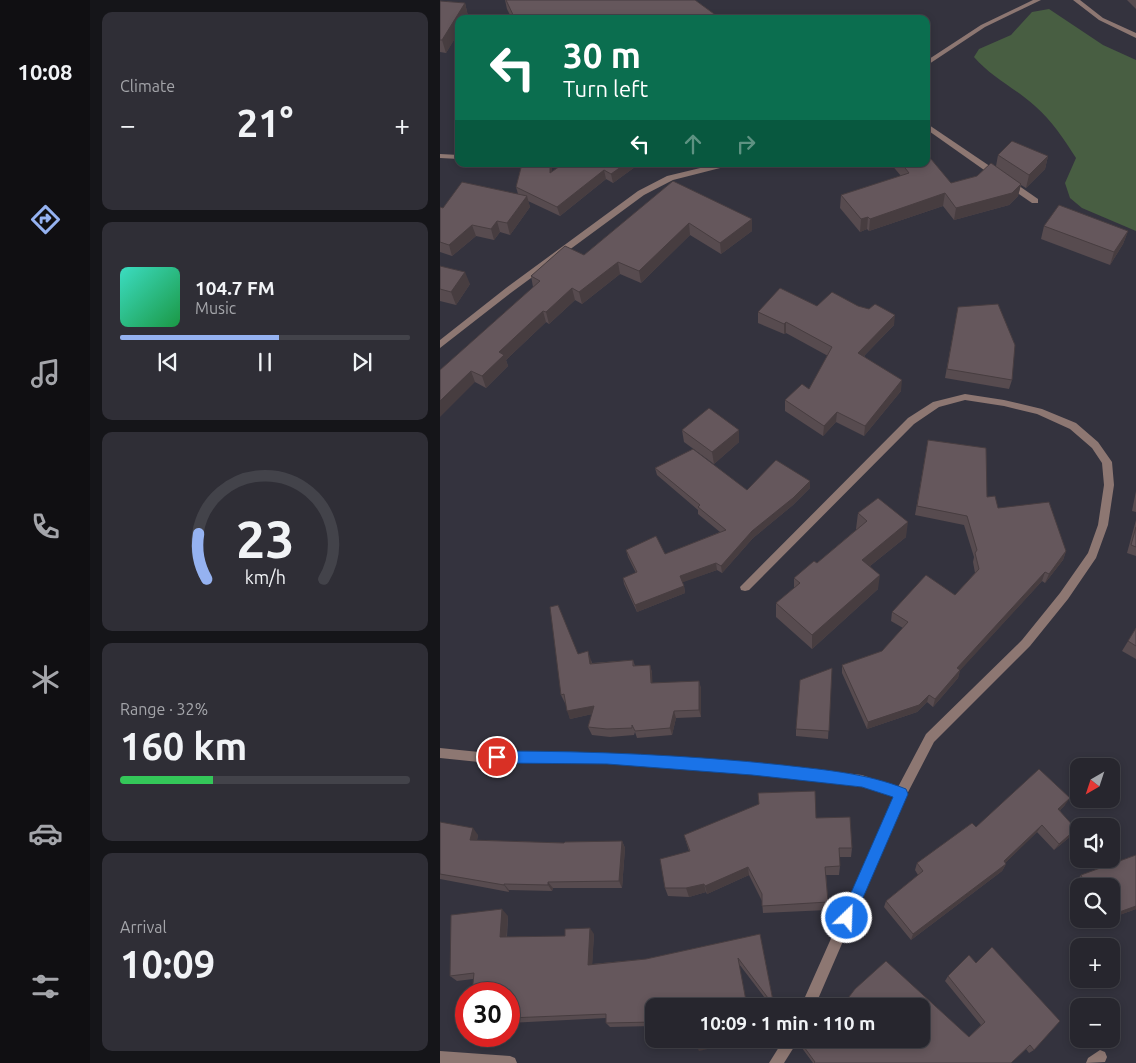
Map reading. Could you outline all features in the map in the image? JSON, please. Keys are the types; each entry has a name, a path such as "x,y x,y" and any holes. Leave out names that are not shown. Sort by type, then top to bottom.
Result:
{"street":[{"path":"930,61 983,26 1038,0"},
{"path":"1076,0 1101,19 1136,36"},
{"path":"930,128 1035,201"},
{"path":"440,156 455,157"},
{"path":"440,345 509,290 641,193 670,178 713,167"},
{"path":"745,587 911,421 936,404 965,398 1004,403 1039,411 1073,426 1095,445 1107,462 1110,485 1103,525 1092,555 1064,596 1026,644 930,738 901,794 812,998"},
{"path":"440,753 479,757 607,758 752,768 862,781 901,794"},
{"path":"776,1063 786,1048"},
{"path":"440,1058 510,1063"}],"green space":[{"path":"1049,9 1103,45 1136,60 1136,231 1082,208 1070,198 1065,183 1076,158 1067,144 1035,106 988,71 974,57 979,49 1011,35 1032,12"}],"building":[{"path":"506,0 695,0 716,15 513,15"},
{"path":"440,1 465,3 458,15 455,15 455,19 442,40 440,40"},
{"path":"1012,141 1048,156 1029,175 998,155"},
{"path":"930,158 951,183 977,176 991,163 1021,184 1012,193 956,208 945,193 870,219 868,217 861,219 841,195 909,173 904,167 930,167"},
{"path":"521,167 550,167 550,173 559,167 621,167 611,174 604,170 557,207 516,187"},
{"path":"673,181 752,219 720,243 689,223 639,271 618,262 579,292 572,288 546,312 543,311 499,352 504,355 482,376 471,371 440,401 440,370 540,281 531,276 565,246 584,255"},
{"path":"462,182 527,196 507,223 497,221 491,229 472,225 449,245 440,242 440,207 443,208"},
{"path":"1059,205 1128,231 1114,252 1044,226"},
{"path":"440,266 465,272 451,292 440,289"},
{"path":"780,288 817,306 832,292 858,306 869,309 875,304 895,315 858,353 902,380 865,426 837,412 824,426 785,400 802,384 809,389 832,347 786,322 784,324 758,312"},
{"path":"998,304 1015,345 1012,380 947,369 958,307"},
{"path":"709,408 739,430 712,452 682,430"},
{"path":"928,440 986,448 987,497 995,496 998,508 1049,502 1066,551 1049,574 1045,572 957,668 960,670 935,699 929,695 919,705 868,722 842,665 882,651 908,622 892,612 926,575 955,595 979,569 975,553 977,550 967,516 917,506"},
{"path":"693,449 747,490 776,460 810,481 793,498 752,531 721,566 716,563 680,576 684,586 635,605 623,578 637,572 626,550 656,536 665,554 726,530 698,507 700,505 655,468"},
{"path":"878,498 908,522 862,560 880,575 812,635 776,603 800,583 794,578 814,561 817,563 867,521 858,513"},
{"path":"1136,527 1136,547 1131,545"},
{"path":"558,605 578,654 588,651 590,664 633,660 633,666 650,665 651,683 699,681 699,710 674,711 670,728 635,731 632,725 632,728 607,729 588,727 594,706 567,711 564,694 561,695 550,607"},
{"path":"1136,628 1136,646 1128,641"},
{"path":"832,668 829,731 796,729 800,680"},
{"path":"1039,769 1070,798 1058,809 1070,822 1070,834 1059,844 1042,825 1004,861 1006,864 913,934 886,901 923,871 917,863 972,823 976,827"},
{"path":"815,791 816,818 850,817 852,848 839,848 840,866 825,867 828,902 762,906 762,894 748,867 705,886 704,884 686,888 665,888 660,859 690,851 684,835 759,804 758,793"},
{"path":"440,822 473,828 470,840 564,843 622,841 619,881 548,882 548,885 504,885 440,874"},
{"path":"1136,855 1136,906 1120,912 1120,878 1082,878 1081,875 1100,868 1120,868 1120,861"},
{"path":"502,909 500,937 565,936 565,929 590,928 588,965 646,959 760,934 772,998 768,998 738,958 746,998 645,998 645,1022 606,1023 606,1014 520,1018 520,982 473,982 474,973 450,976 451,915"},
{"path":"992,947 1060,1021 1034,1050 1030,1045 1011,1063 814,1063 805,1048 930,1048 930,1001 969,1037 985,1022 948,976 969,955 976,963"},
{"path":"886,961 926,998 848,998 855,989"}],"route":[{"path":"497,757 607,758 752,768 862,781 882,786 901,794 847,918"}]}
